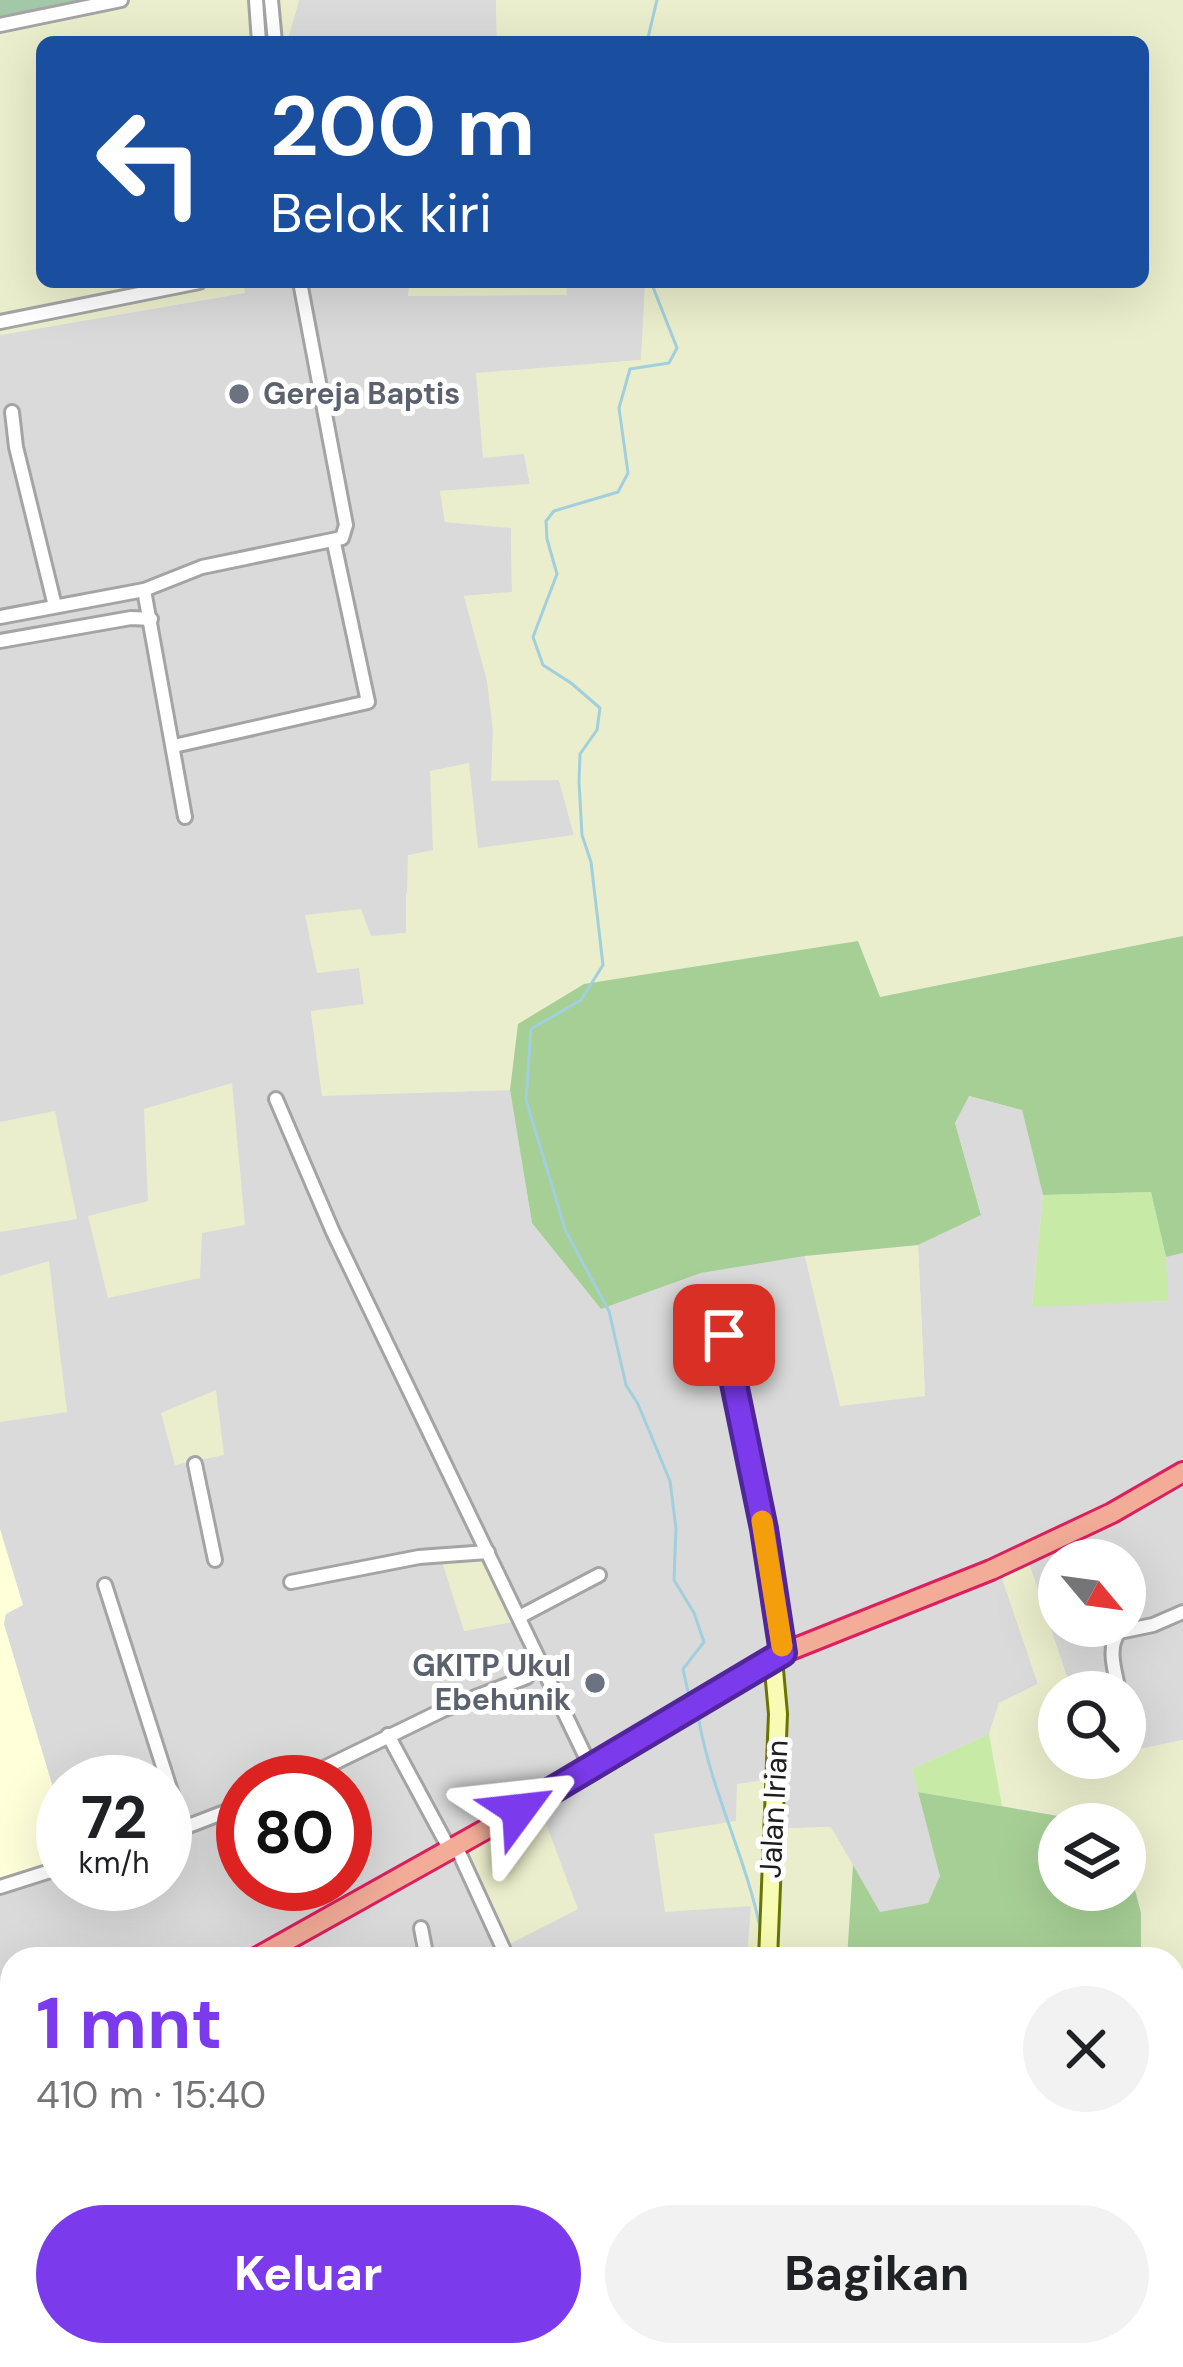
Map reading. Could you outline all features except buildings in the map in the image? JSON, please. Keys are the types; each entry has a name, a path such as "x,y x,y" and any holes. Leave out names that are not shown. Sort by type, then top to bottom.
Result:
{"highway":[{"path":"276,1947 592,1769 778,1656 991,1570 1112,1513 1183,1472"}],"main road":[{"name":"Jalan Irian","path":"768,1947 778,1656"}],"street":[{"path":"0,25 121,0"},
{"path":"256,0 259,36"},
{"path":"271,0 274,36"},
{"path":"0,322 169,288"},
{"path":"0,617 144,590 202,568 334,543 345,535 301,288"},
{"path":"12,412 16,447 56,606"},
{"path":"174,746 368,702 334,543"},
{"path":"144,590 185,817"},
{"path":"0,641 151,619"},
{"path":"276,1099 332,1232 592,1769"},
{"path":"724,1335 764,1529 778,1656"},
{"path":"195,1465 215,1560"},
{"path":"291,1582 418,1557 488,1552"},
{"path":"519,1617 598,1575"},
{"path":"105,1585 159,1755"},
{"path":"1115,1671 1112,1653 1119,1632 1183,1612"},
{"path":"349,1755 527,1677"},
{"path":"388,1735 453,1848 502,1947"},
{"path":"0,1887 36,1876"},
{"path":"421,1928 425,1947"}],"shaded area":[{"path":"0,0 128,0 0,25"},
{"path":"131,0 299,0 289,36 36,36 36,288 245,288 245,293 0,335 0,25"},
{"path":"299,0 496,0 497,36 289,36"},
{"path":"496,0 1183,0 1183,936 879,997 518,1024 510,1090 322,1096 311,1011 364,1004 359,968 317,973 305,915 361,909 371,936 406,933 408,855 433,850 430,771 469,763 478,848 574,835 559,780 491,781 493,730 487,680 464,596 512,592 511,528 445,522 440,491 530,484 524,454 483,458 476,373 641,360 645,288 1149,288 1149,36 497,36"},
{"path":"244,288 409,288 409,296 566,295 566,288 647,288 641,360 476,374 524,453 530,485 440,491 445,522 511,527 512,592 464,596 487,680 492,780 559,780 574,835 478,849 406,893 406,933 370,937 359,968 364,1005 311,1012 322,1095 510,1090 532,1223 601,1309 701,1273 805,1256 841,1406 925,1395 918,1245 981,1214 955,1123 968,1096 1022,1110 1043,1195 1032,1306 1167,1301 1166,1257 1183,1253 1183,1740 1146,1748 1146,1671 1065,1671 1057,1647 1146,1647 1146,1539 1038,1539 1038,1591 1028,1561 1001,1573 1038,1684 999,1703 989,1734 912,1769 941,1876 928,1903 880,1913 830,1827 766,1829 737,1821 654,1835 752,1905 748,1947 0,1947 0,335 244,293"},
{"path":"409,288 566,288 567,295 408,296"},
{"path":"232,1083 245,1225 202,1233 200,1278 108,1298 88,1216 148,1201 144,1109"},
{"path":"55,1111 77,1219 0,1232 0,1122"},
{"path":"918,1245 925,1396 840,1406 805,1256"},
{"path":"49,1261 67,1412 0,1422 0,1276"},
{"path":"216,1390 224,1455 175,1465 161,1413"},
{"path":"0,1529 23,1605 6,1614 4,1624 43,1755 36,1755 36,1869 0,1882"},
{"path":"482,1560 513,1622 464,1631 442,1562"},
{"path":"1028,1560 1038,1590 1038,1647 1057,1647 1065,1671 1038,1671 1038,1684 1000,1573"},
{"path":"1038,1684 1038,1779 1146,1779 1146,1748 1183,1740 1183,1947 1141,1947 1140,1911 1146,1911 1146,1803 1038,1803 1038,1811 1002,1806 989,1734 999,1703"},
{"path":"769,1779 766,1829 831,1827 853,1865 848,1947 748,1947 751,1906 665,1912 654,1834 736,1821 737,1784"},
{"path":"540,1808 578,1909 504,1947 460,1853"}],"green space":[{"path":"1183,936 1183,1253 1166,1257 1151,1192 1043,1195 1022,1110 969,1096 955,1123 981,1215 918,1245 701,1273 601,1309 532,1223 510,1090 518,1024 584,984 858,941 880,997"},
{"path":"1151,1192 1166,1257 1168,1301 1032,1307 1043,1195"},
{"path":"989,1734 1002,1806 918,1792 912,1769"},
{"path":"918,1792 1038,1813 1038,1911 1140,1911 1141,1947 848,1947 853,1865 880,1912 928,1903 940,1876"}],"waterway":[{"path":"648,36 657,0"},
{"path":"653,288 677,348 669,363 630,369 619,408 628,473 618,492 554,511 546,521 557,574 533,637 543,665 600,708 597,730 580,754 579,782 582,835 591,862 603,965 581,1000 531,1029 526,1100 566,1232 609,1311 626,1385 670,1481 676,1528 674,1580 694,1613 704,1642 683,1669 688,1692"},
{"path":"699,1721 761,1932"}],"slow traffic":[{"path":"762,1521 782,1646"}],"place":[{"name":"Gereja Baptis","path":"239,394"},
{"name":"GKITP Ukul Ebehunik","path":"595,1683"}],"route":[{"path":"519,1810 783,1653 764,1529 724,1335"}]}
